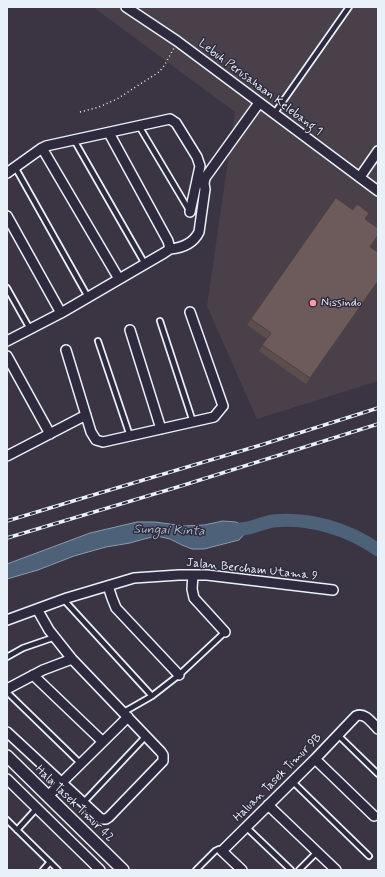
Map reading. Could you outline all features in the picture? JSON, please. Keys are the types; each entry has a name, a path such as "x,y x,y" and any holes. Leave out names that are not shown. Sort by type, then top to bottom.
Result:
{"street":[{"name":"Lebuh Perusahaan Kelebang 1","path":"126,7 177,41 378,191"},
{"path":"7,341 61,313 170,249 186,245 193,240 199,232 205,189 205,178 259,102"},
{"path":"7,173 46,146 170,119 176,122 197,157 200,166 190,212"},
{"path":"109,133 168,241 170,249"},
{"path":"42,148 119,279"},
{"path":"360,177 378,151"},
{"path":"7,216 61,313"},
{"path":"66,350 86,415 96,440 103,442 214,417 223,406 190,312"},
{"path":"130,330 161,429"},
{"path":"7,356 50,434"},
{"path":"7,456 86,415"},
{"path":"192,575 192,589 194,598 225,632"},
{"name":"Jalan Bercham Utama 9","path":"7,620 134,578 207,575 333,590"},
{"path":"108,586 116,608 179,675"},
{"path":"7,732 98,817 104,819 109,817 161,763 163,758 161,752 72,659 54,637 37,609"},
{"path":"7,690 33,675 72,659"},
{"path":"33,675 102,741"},
{"name":"Haluan Tasek Timur 9B","path":"222,851 293,782 355,717 360,714 364,716 378,729"},
{"path":"48,796 126,715"},
{"name":"Hala Tasek Timur 42","path":"7,756 123,870"},
{"path":"315,759 374,816"},
{"path":"7,779 100,870"},
{"path":"268,805 336,870"},
{"path":"222,851 242,870"}],"lane":[{"path":"274,114 349,7"},
{"path":"139,126 190,212"},
{"path":"74,140 145,264"},
{"path":"15,167 88,297"},
{"path":"7,288 30,329"},
{"path":"160,321 193,422"},
{"path":"98,341 130,436"},
{"path":"64,600 152,696"},
{"path":"126,715 179,675 225,632"},
{"path":"7,657 24,648 54,637"},
{"path":"7,690 80,763"},
{"path":"338,735 378,774"},
{"path":"83,803 146,736"},
{"path":"293,782 369,856"},
{"path":"17,830 37,808"},
{"path":"7,820 58,870"},
{"path":"246,827 290,870"},
{"name":"Haluan Tasek Timur 9B","path":"197,870 215,851 219,849 222,851"},
{"path":"300,870 317,852"},
{"path":"43,870 50,862"}],"path":[{"path":"80,112 99,107 117,99 159,72 164,66 177,41"}],"shaded area":[{"path":"93,7 378,7 378,381 257,419 207,306 235,112"}],"water":[{"name":"Sungai Kinta","path":"223,521 236,522 250,528 239,540 204,549 192,549 170,539 157,536 106,547 74,556 38,570 7,579 7,564 90,533 137,522 155,522 184,526 204,525"}],"building":[{"name":"Nissindo","path":"336,198 353,210 357,204 369,213 365,219 378,228 378,235 370,247 378,252 378,281 310,378 262,345 271,333 251,319"}],"waterway":[{"name":"Sungai Kinta","path":"233,530 250,528 273,521 300,521 328,526 354,536 378,550"}],"railway":[{"path":"7,521 261,445 378,408"},
{"path":"7,538 181,486 378,424"}],"place":[{"name":"Nissindo","path":"313,303"}]}
